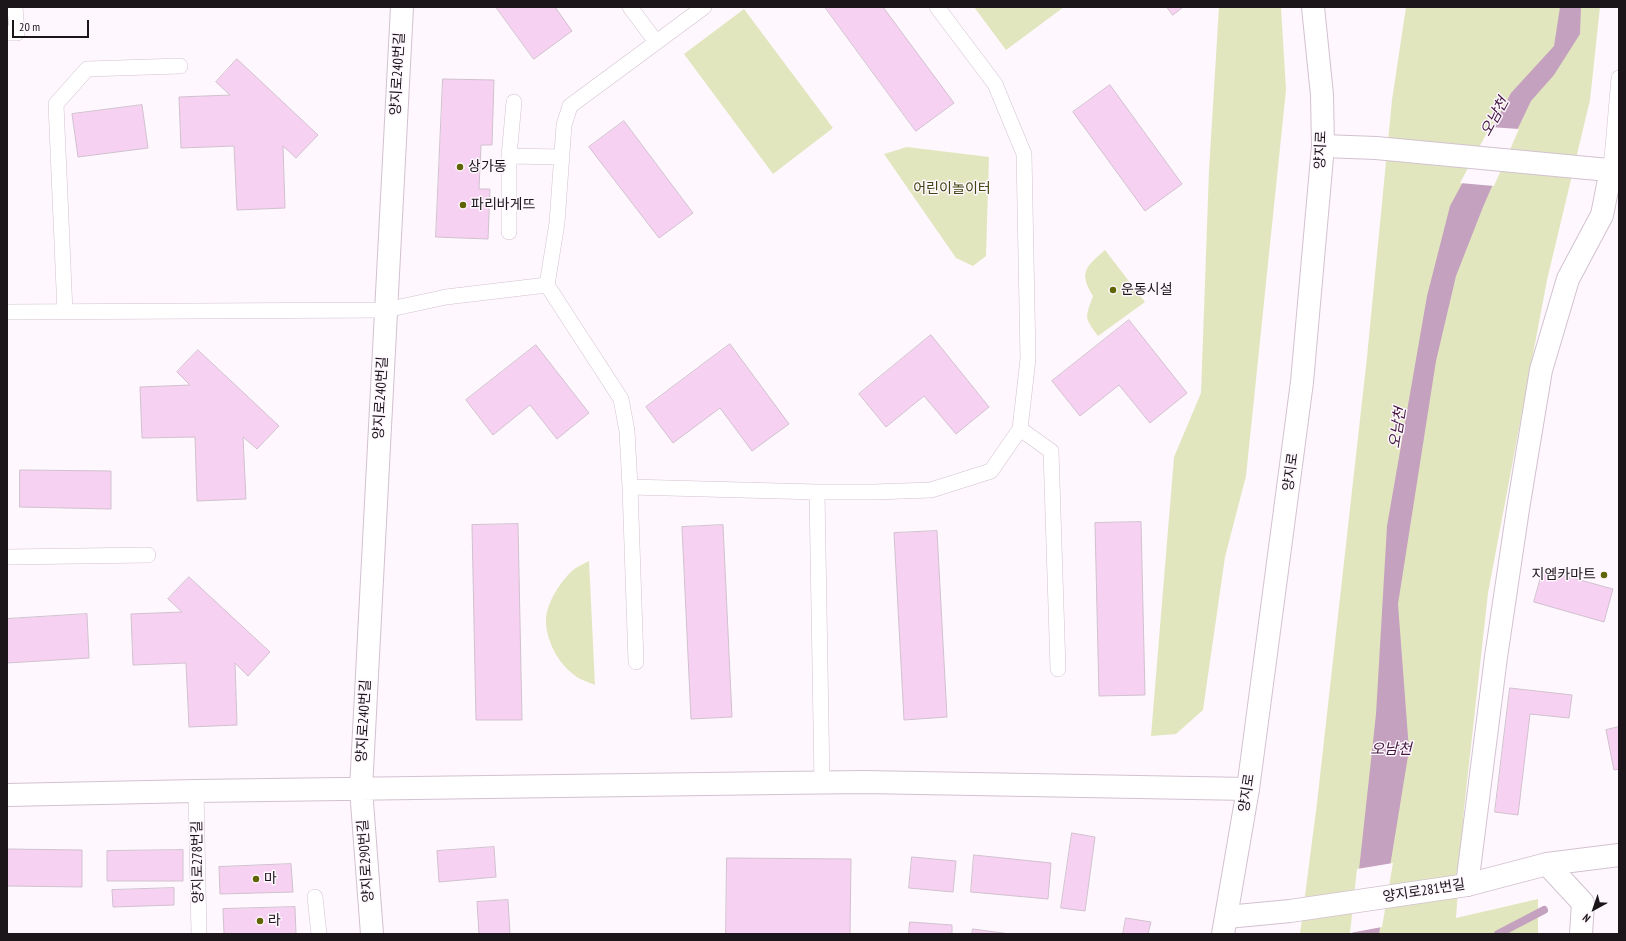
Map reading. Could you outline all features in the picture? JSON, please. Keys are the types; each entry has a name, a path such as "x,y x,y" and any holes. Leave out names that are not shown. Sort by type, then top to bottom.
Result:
{"street":[{"name":"양지로240번길","path":"361,789 402,7"},
{"name":"양지로","path":"1225,925 1248,789 1298,420 1323,146 1322,95 1313,7"},
{"path":"1323,146 1391,150 1615,170 1602,214 1568,279 1542,370 1518,510 1497,649 1467,885"},
{"path":"7,795 196,791 822,783 1248,789"},
{"name":"양지로290번길","path":"361,789 372,934"},
{"name":"양지로281번길","path":"1225,925 1290,911 1467,885 1547,864 1619,855"},
{"path":"1547,864 1583,902 1581,934"}],"lane":[{"path":"7,33 17,33 15,7"},
{"path":"630,7 656,42"},
{"path":"636,662 627,430 621,399 547,285 558,223 564,125 570,106 704,7"},
{"path":"630,487 817,492 931,490 991,471 1020,429 1028,359 1024,154 995,84 936,7"},
{"path":"65,312 56,104 87,69 180,66"},
{"path":"1615,170 1619,78"},
{"path":"509,232 509,156 514,102"},
{"path":"509,156 562,157"},
{"path":"7,312 386,310 446,297 547,285"},
{"path":"1020,429 1051,451 1058,669"},
{"path":"817,492 822,783"},
{"path":"7,557 148,555"},
{"name":"양지로278번길","path":"196,791 199,934"},
{"path":"316,897 319,934"}],"green space":[{"path":"974,7 1064,7 1006,50"},
{"path":"1219,7 1281,7 1286,90 1246,476 1225,557 1203,710 1176,734 1151,736 1174,457 1201,393 1209,170"},
{"path":"1406,7 1600,7 1590,100 1547,280 1488,593 1464,809 1456,918 1538,899 1538,934 1300,934 1317,803 1367,357 1392,100"},
{"path":"744,9 833,128 773,174 684,54"},
{"name":"어린이놀이터","path":"907,147 989,157 986,256 973,266 956,258 884,154"},
{"name":"운동시설","path":"1105,250 1145,302 1098,336 1090,325 1087,317 1088,309 1093,296 1088,288 1085,275 1086,270 1093,261"},
{"path":"589,561 595,685 575,676 562,663 553,649 546,626 549,605 559,586 573,570"}],"water":[{"name":"오남천","path":"1560,7 1581,7 1580,34 1554,75 1531,101 1509,147 1483,207 1456,276 1436,361 1398,604 1409,750 1379,934 1352,934 1376,714 1387,526 1427,296 1450,206 1511,93 1554,46"}],"pier":[{"path":"1490,127 1519,129 1494,186 1460,183"},
{"path":"1393,863 1382,927 1350,933 1357,869"}],"building":[{"path":"496,7 555,7 572,31 534,59"},
{"path":"825,7 883,7 954,103 916,131"},
{"path":"1167,7 1183,7 1173,15"},
{"path":"237,59 318,135 296,158 283,146 285,208 237,210 234,146 181,148 179,97 230,95 216,82"},
{"name":"상가동","path":"443,79 494,80 492,145 481,145 479,189 490,189 488,239 436,237"},
{"path":"1110,85 1182,184 1145,211 1073,112"},
{"path":"142,105 148,148 78,157 72,114"},
{"path":"624,121 693,213 659,238 589,147"},
{"path":"1129,320 1187,393 1150,423 1119,385 1080,416 1052,381"},
{"path":"931,335 989,407 956,434 924,396 886,427 859,394"},
{"path":"730,344 789,424 752,451 720,408 673,443 646,407"},
{"path":"536,345 589,413 557,439 530,405 493,435 466,400"},
{"path":"198,350 279,426 257,449 243,437 246,499 197,501 195,437 142,438 140,387 190,385 177,372"},
{"path":"20,470 111,471 111,509 20,507"},
{"path":"1141,522 1145,695 1099,696 1095,523"},
{"path":"518,524 522,720 476,720 472,525"},
{"path":"723,525 732,717 691,719 682,527"},
{"path":"937,531 947,717 904,720 894,533"},
{"path":"1543,570 1613,589 1604,622 1534,602"},
{"path":"189,577 270,652 248,676 235,663 237,725 189,727 186,663 133,665 131,614 182,612 168,599"},
{"path":"87,614 89,658 7,663 7,619"},
{"path":"1510,688 1572,695 1569,718 1530,714 1518,815 1495,812"},
{"path":"1619,727 1619,769 1614,770 1606,730"},
{"path":"1072,833 1095,837 1085,911 1061,908"},
{"path":"494,847 496,877 439,882 437,851"},
{"path":"7,849 82,850 82,887 7,886"},
{"path":"183,850 183,881 107,881 107,851"},
{"path":"974,855 1051,863 1048,899 971,892"},
{"path":"912,857 956,861 953,892 909,888"},
{"path":"727,858 851,859 850,934 726,934"},
{"name":"마","path":"291,864 293,892 220,894 219,867"},
{"path":"174,888 174,905 113,907 112,890"},
{"path":"508,900 510,934 479,934 477,902"},
{"name":"라","path":"295,907 296,934 224,934 223,909"},
{"path":"1126,918 1151,922 1148,934 1123,934"},
{"path":"910,922 952,925 952,934 909,934"},
{"path":"973,929 1010,934 972,934"}],"waterway":[{"path":"1498,934 1544,910"}],"place":[{"name":"상가동","path":"460,167"},
{"name":"파리바게뜨","path":"463,205"},
{"name":"운동시설","path":"1113,290"},
{"name":"지엠카마트","path":"1604,575"},
{"name":"마","path":"256,879"},
{"name":"라","path":"260,921"}]}
